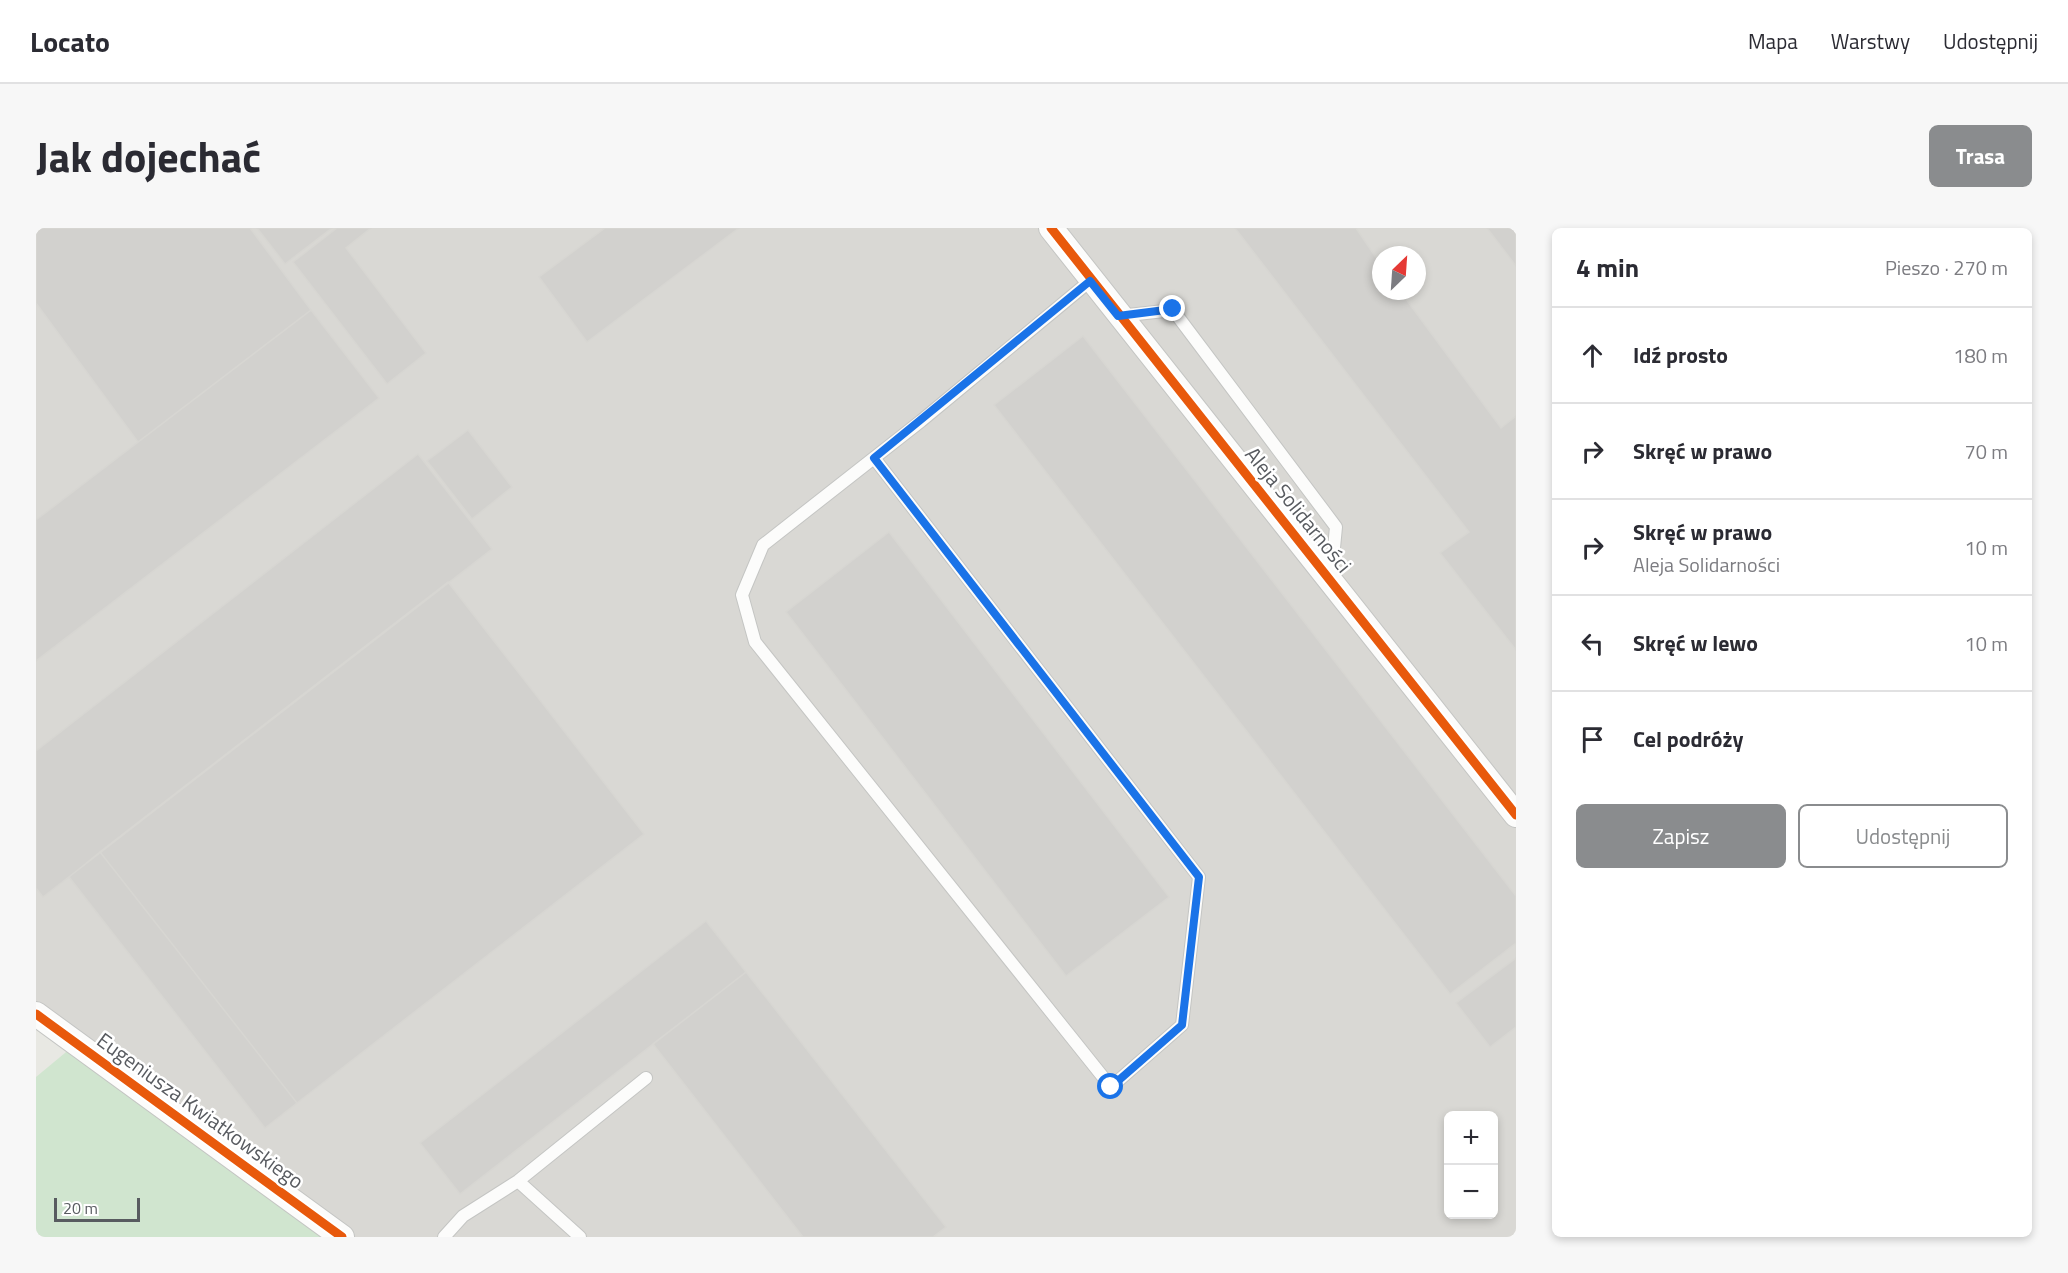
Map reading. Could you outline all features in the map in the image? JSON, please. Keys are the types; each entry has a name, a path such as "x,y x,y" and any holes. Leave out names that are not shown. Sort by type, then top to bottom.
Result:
{"street":[{"name":"Aleja Solidarności","path":"1051,228 1090,281 1331,580 1516,815"},
{"name":"Eugeniusza Kwiatkowskiego","path":"36,1014 342,1237"}],"lane":[{"path":"874,458 1199,877 1182,1025 1111,1087 755,642 742,595 763,545 874,458 1090,281"},
{"path":"1118,316 1173,309 1336,527 1331,580"},
{"path":"444,1237 463,1216 518,1181 646,1078"},
{"path":"518,1181 580,1237"}],"shaded area":[{"path":"36,228 1516,228 1516,1237 342,1237 36,1014"}],"green space":[{"path":"77,1043 342,1237 36,1237 36,1077"}],"building":[{"path":"36,228 250,228 311,310 138,442 36,303"},
{"path":"257,228 332,228 285,264"},
{"path":"337,228 371,228 346,248 426,353 387,384 293,262"},
{"path":"605,228 739,228 587,342 539,277"},
{"path":"1235,228 1356,228 1372,252 1372,300 1407,300 1501,428 1516,416 1516,650 1440,553 1469,532"},
{"path":"1487,228 1516,228 1516,266"},
{"path":"311,310 379,398 36,661 36,520"},
{"path":"1083,336 1516,896 1516,943 1450,994 994,405"},
{"path":"468,430 512,487 472,519 427,461"},
{"path":"418,454 492,549 43,897 36,888 36,751"},
{"path":"889,532 1169,897 1066,976 786,612"},
{"path":"448,582 644,834 297,1103 100,852"},
{"path":"100,852 297,1103 265,1128 69,877"},
{"path":"706,921 746,972 460,1194 420,1143"},
{"path":"1516,958 1516,1027 1490,1047 1456,1003"},
{"path":"746,972 946,1227 933,1237 803,1237 653,1044"}],"cycle path":[{"path":"1051,228 1516,815"},
{"path":"36,1014 342,1237"}],"route":[{"path":"1111,1087 1182,1025 1199,877 874,458 1090,281 1118,316 1173,309"}]}
